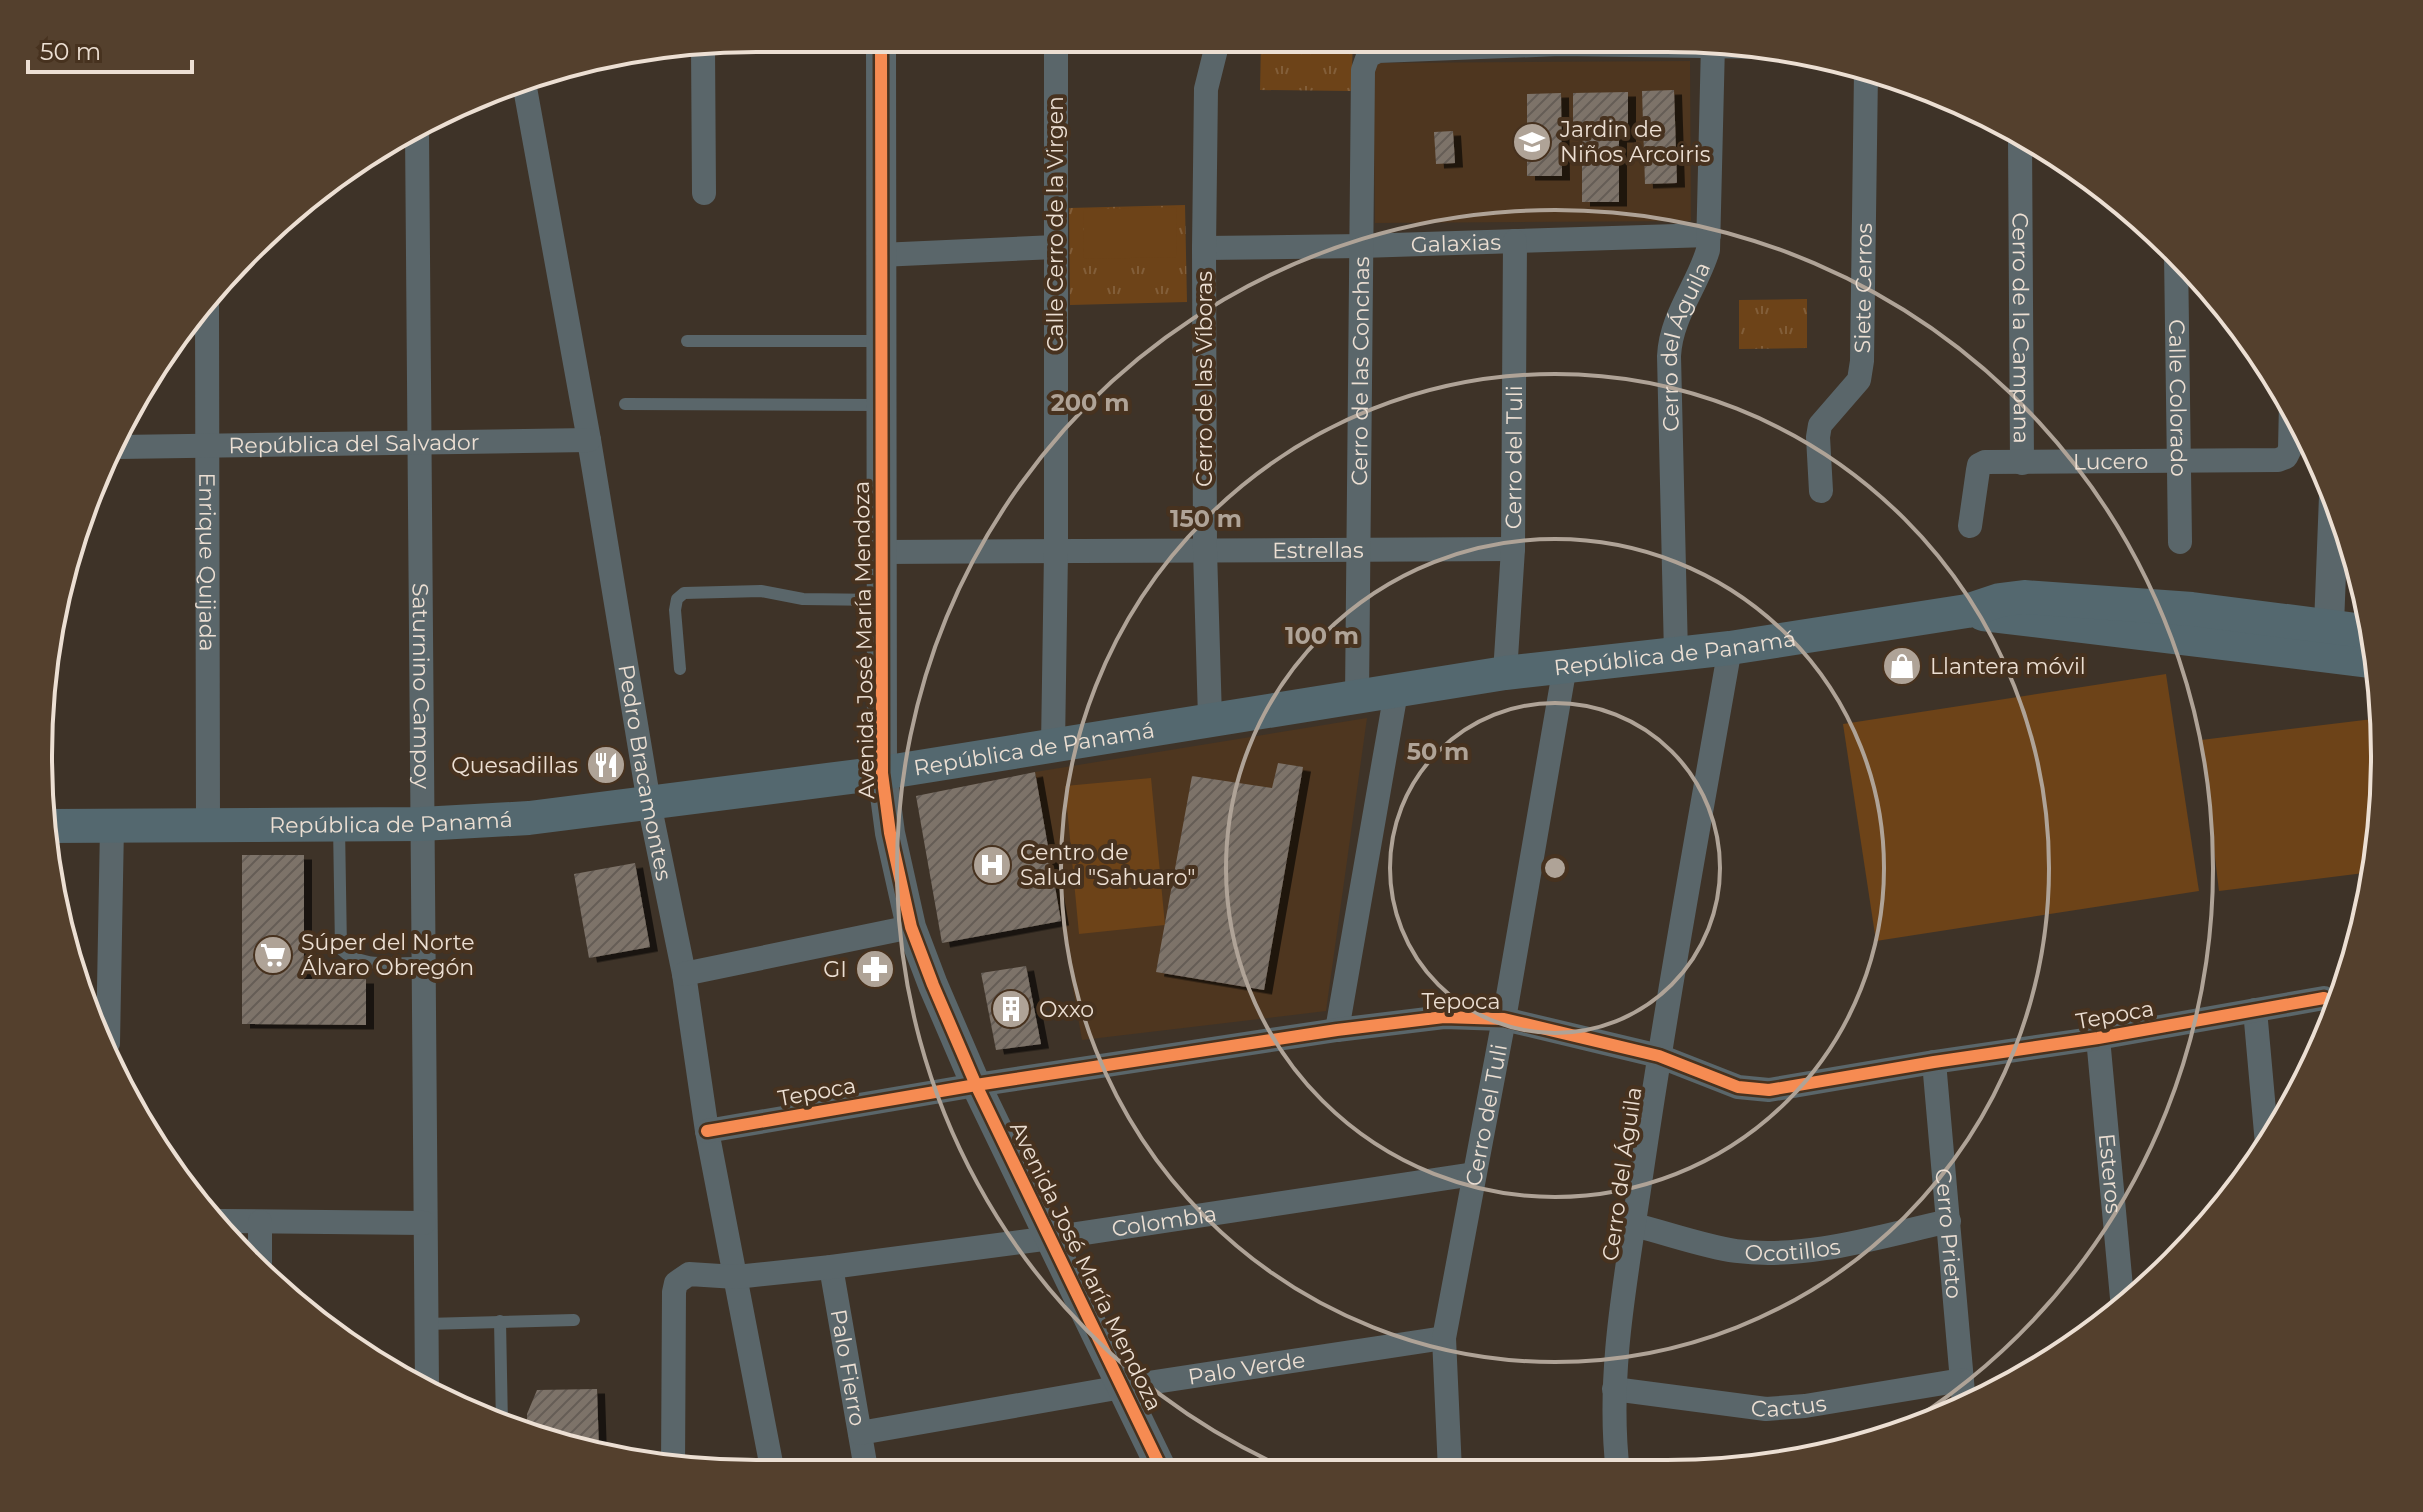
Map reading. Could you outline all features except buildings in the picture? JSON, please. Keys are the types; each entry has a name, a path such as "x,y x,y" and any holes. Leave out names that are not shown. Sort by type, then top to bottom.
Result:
{"main road":[{"name":"República de Panamá","path":"56,826 421,824 529,818 882,773 1505,673 1730,648 1967,611 2000,600 2024,597 2192,609 2359,630"},
{"path":"2016,620 2077,610 2309,637 2320,634 2329,625 2336,640 2362,645"},
{"name":"República de Panamá","path":"1967,611 2016,620 2185,637 2364,660"}],"street":[{"name":"Avenida José María Mendoza","path":"881,52 882,773 890,833 911,927 976,1085 1157,1460"},
{"name":"Calle Cerro de la Virgen","path":"1053,745 1056,52"},
{"name":"Cerro de las Víboras","path":"1210,718 1205,550 1204,248 1206,89 1215,52"},
{"name":"Cerro de las Conchas","path":"1357,697 1363,70 1368,56 1376,52"},
{"name":"Cerro del Águila","path":"1676,654 1670,336 1704,264 1709,235 1713,54"},
{"path":"703,55 704,193"},
{"name":"Siete Cerros","path":"1821,491 1820,425 1859,380 1862,361 1866,81"},
{"name":"Pedro Bracamontes","path":"526,91 589,440 649,803 684,974 707,1131 770,1460"},
{"name":"Saturnino Campoy","path":"417,139 427,1378"},
{"name":"Cerro de la Campana","path":"1970,526 1979,465 1985,462 2022,463 2020,147"},
{"name":"Galaxias","path":"1204,248 1709,235"},
{"name":"Cerro del Tuli","path":"1505,673 1513,549 1515,241"},
{"path":"880,255 1055,247"},
{"name":"Calle Colorado","path":"2176,270 2180,542"},
{"name":"Enrique Quijada","path":"207,315 208,825"},
{"name":"Lucero","path":"2022,463 2278,460 2286,457 2290,449 2290,430"},
{"name":"República del Salvador","path":"124,447 419,445 589,440"},
{"path":"2329,625 2333,527"},
{"name":"Estrellas","path":"882,552 1513,549"},
{"name":"Cerro del Águila","path":"1617,1460 1614,1389 1634,1225 1659,1056 1730,648"},
{"name":"Cerro del Tuli","path":"1450,1460 1444,1338 1504,1019 1565,666"},
{"path":"1337,1030 1396,692"},
{"path":"108,1030 112,826"},
{"path":"684,974 911,927"},
{"name":"Tepoca","path":"707,1131 976,1085 1337,1030 1444,1017 1504,1019 1659,1056 1722,1082 1752,1090 1769,1090 2098,1038 2324,998"},
{"path":"2255,1010 2265,1126"},
{"name":"Esteros","path":"2098,1038 2122,1293"},
{"name":"Cerro Prieto","path":"1934,1062 1963,1392"},
{"name":"Colombia","path":"673,1455 674,1292 676,1283 689,1274 736,1277 831,1267 1051,1238 1474,1174"},
{"path":"228,1221 424,1223"},
{"name":"Ocotillos","path":"1634,1225 1734,1251 1763,1252 1849,1243 1949,1221"},
{"path":"260,1222 260,1256"},
{"name":"Palo Fierro","path":"831,1267 864,1460"},
{"name":"Palo Verde","path":"860,1433 1122,1387 1444,1338"},
{"name":"Cactus","path":"1614,1389 1766,1409 1963,1392"}],"lane":[{"path":"687,341 880,341"},
{"path":"625,404 881,405"},
{"path":"680,669 675,610 677,599 684,593 761,591 803,599 882,600"},
{"path":"339,825 341,949 349,958 365,962 422,963"},
{"path":"426,1324 574,1320"},
{"path":"500,1321 502,1412"}],"shaded area":[{"name":"Jardin de Niños Arcoiris","path":"1690,61 1691,221 1375,223 1373,63"},
{"path":"1367,718 1326,1011 1082,1040 1035,772"}],"green space":[{"path":"1261,52 1353,52 1351,91 1260,90"},
{"path":"1185,205 1187,302 1070,305 1069,208"},
{"path":"1176,207 1177,257 1084,259 1083,209"},
{"path":"1807,299 1807,348 1739,349 1739,300"},
{"path":"2166,674 2199,891 1876,941 1843,724"},
{"path":"2369,719 2369,802 2360,873 2219,891 2201,740"},
{"path":"1151,778 1165,925 1079,934 1065,786"}],"cycle path":[{"path":"881,52 882,773 890,833 911,927 933,985 976,1085 1157,1460"},
{"path":"707,1131 976,1085 1337,1030 1444,1017 1504,1019 1659,1056 1738,1087 1769,1090 2098,1038 2324,998"}],"place":[{"name":"Jardin de Niños Arcoiris","path":"1532,142"},
{"name":"Llantera móvil","path":"1902,666"},
{"name":"Quesadillas","path":"606,765"},
{"name":"Centro de Salud \"Sahuaro\"","path":"992,865"},
{"name":"Súper del Norte Álvaro Obregón","path":"273,955"},
{"name":"GI","path":"875,969"},
{"name":"Oxxo","path":"1011,1009"}]}
